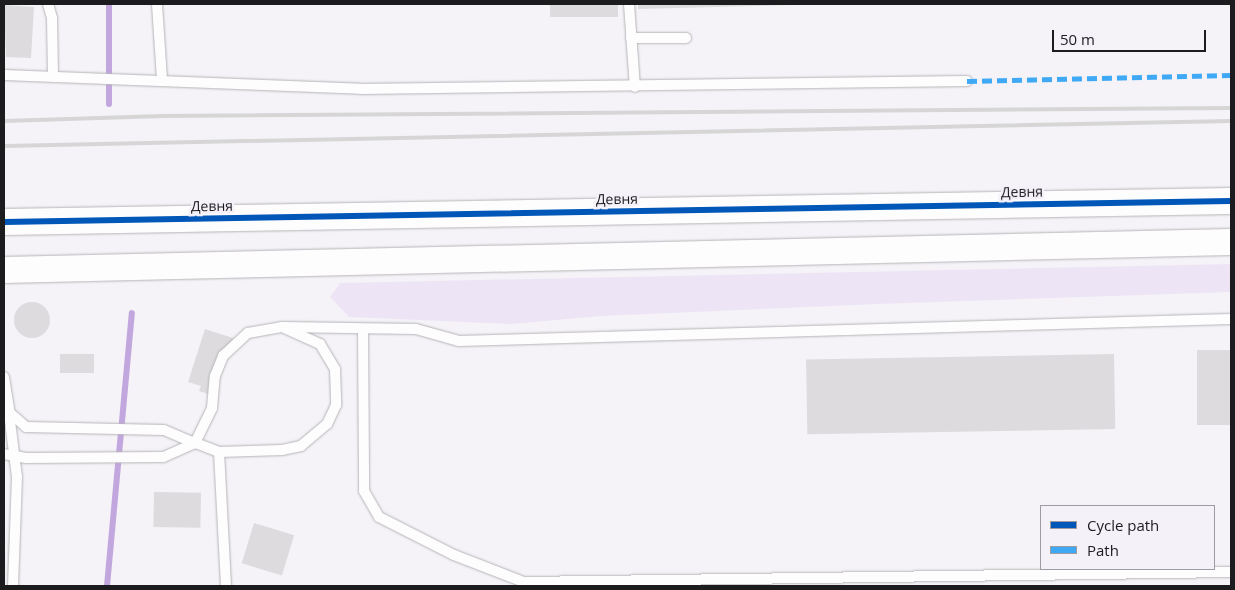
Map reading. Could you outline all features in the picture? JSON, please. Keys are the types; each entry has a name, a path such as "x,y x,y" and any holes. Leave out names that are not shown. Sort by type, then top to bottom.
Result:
{"main road":[{"name":"Девня","path":"4,222 1231,201"},
{"path":"4,270 1231,242"}],"lane":[{"path":"48,4 52,18 53,78"},
{"path":"157,4 162,79"},
{"path":"629,4 635,87"},
{"path":"631,38 686,38"},
{"path":"4,76 135,83 162,79 361,89 635,87 967,81"},
{"path":"8,455 163,457 195,443 212,408 215,376 223,356 248,333 282,327 416,330 459,341 1231,319"},
{"path":"6,406 14,420 26,427 164,430 219,452 301,446 327,424 336,405 335,369 320,344 282,327"},
{"path":"363,330 364,491 379,517 454,555 530,584 1231,572"},
{"path":"4,377 8,455 17,477 13,586"},
{"path":"219,452 226,586"}],"shaded area":[{"path":"1231,264 1231,292 601,316 512,324 349,317 330,297 340,283"}],"building":[{"path":"550,4 618,4 618,17 550,17"},
{"path":"638,4 795,4 795,5 638,9"},
{"path":"4,5 34,7 31,58 6,57"},
{"path":"32,302 44,308 50,320 44,332 32,338 20,332 14,320 20,308"},
{"path":"205,329 233,338 214,396 199,391 201,386 188,382"},
{"path":"1197,350 1231,350 1231,425 1197,425"},
{"path":"60,354 94,354 94,373 60,373"},
{"path":"1114,354 1115,429 807,434 806,359"},
{"path":"154,492 201,493 200,528 153,527"},
{"path":"254,523 294,535 282,575 242,563"}],"waterway":[{"path":"109,4 109,104"},
{"path":"107,586 132,313"}],"railway":[{"path":"4,121 163,116 1231,108"},
{"path":"4,146 1231,121"}],"marked path":[{"path":"967,81 1231,75"}],"cycle path":[{"path":"4,222 1231,201"}]}
